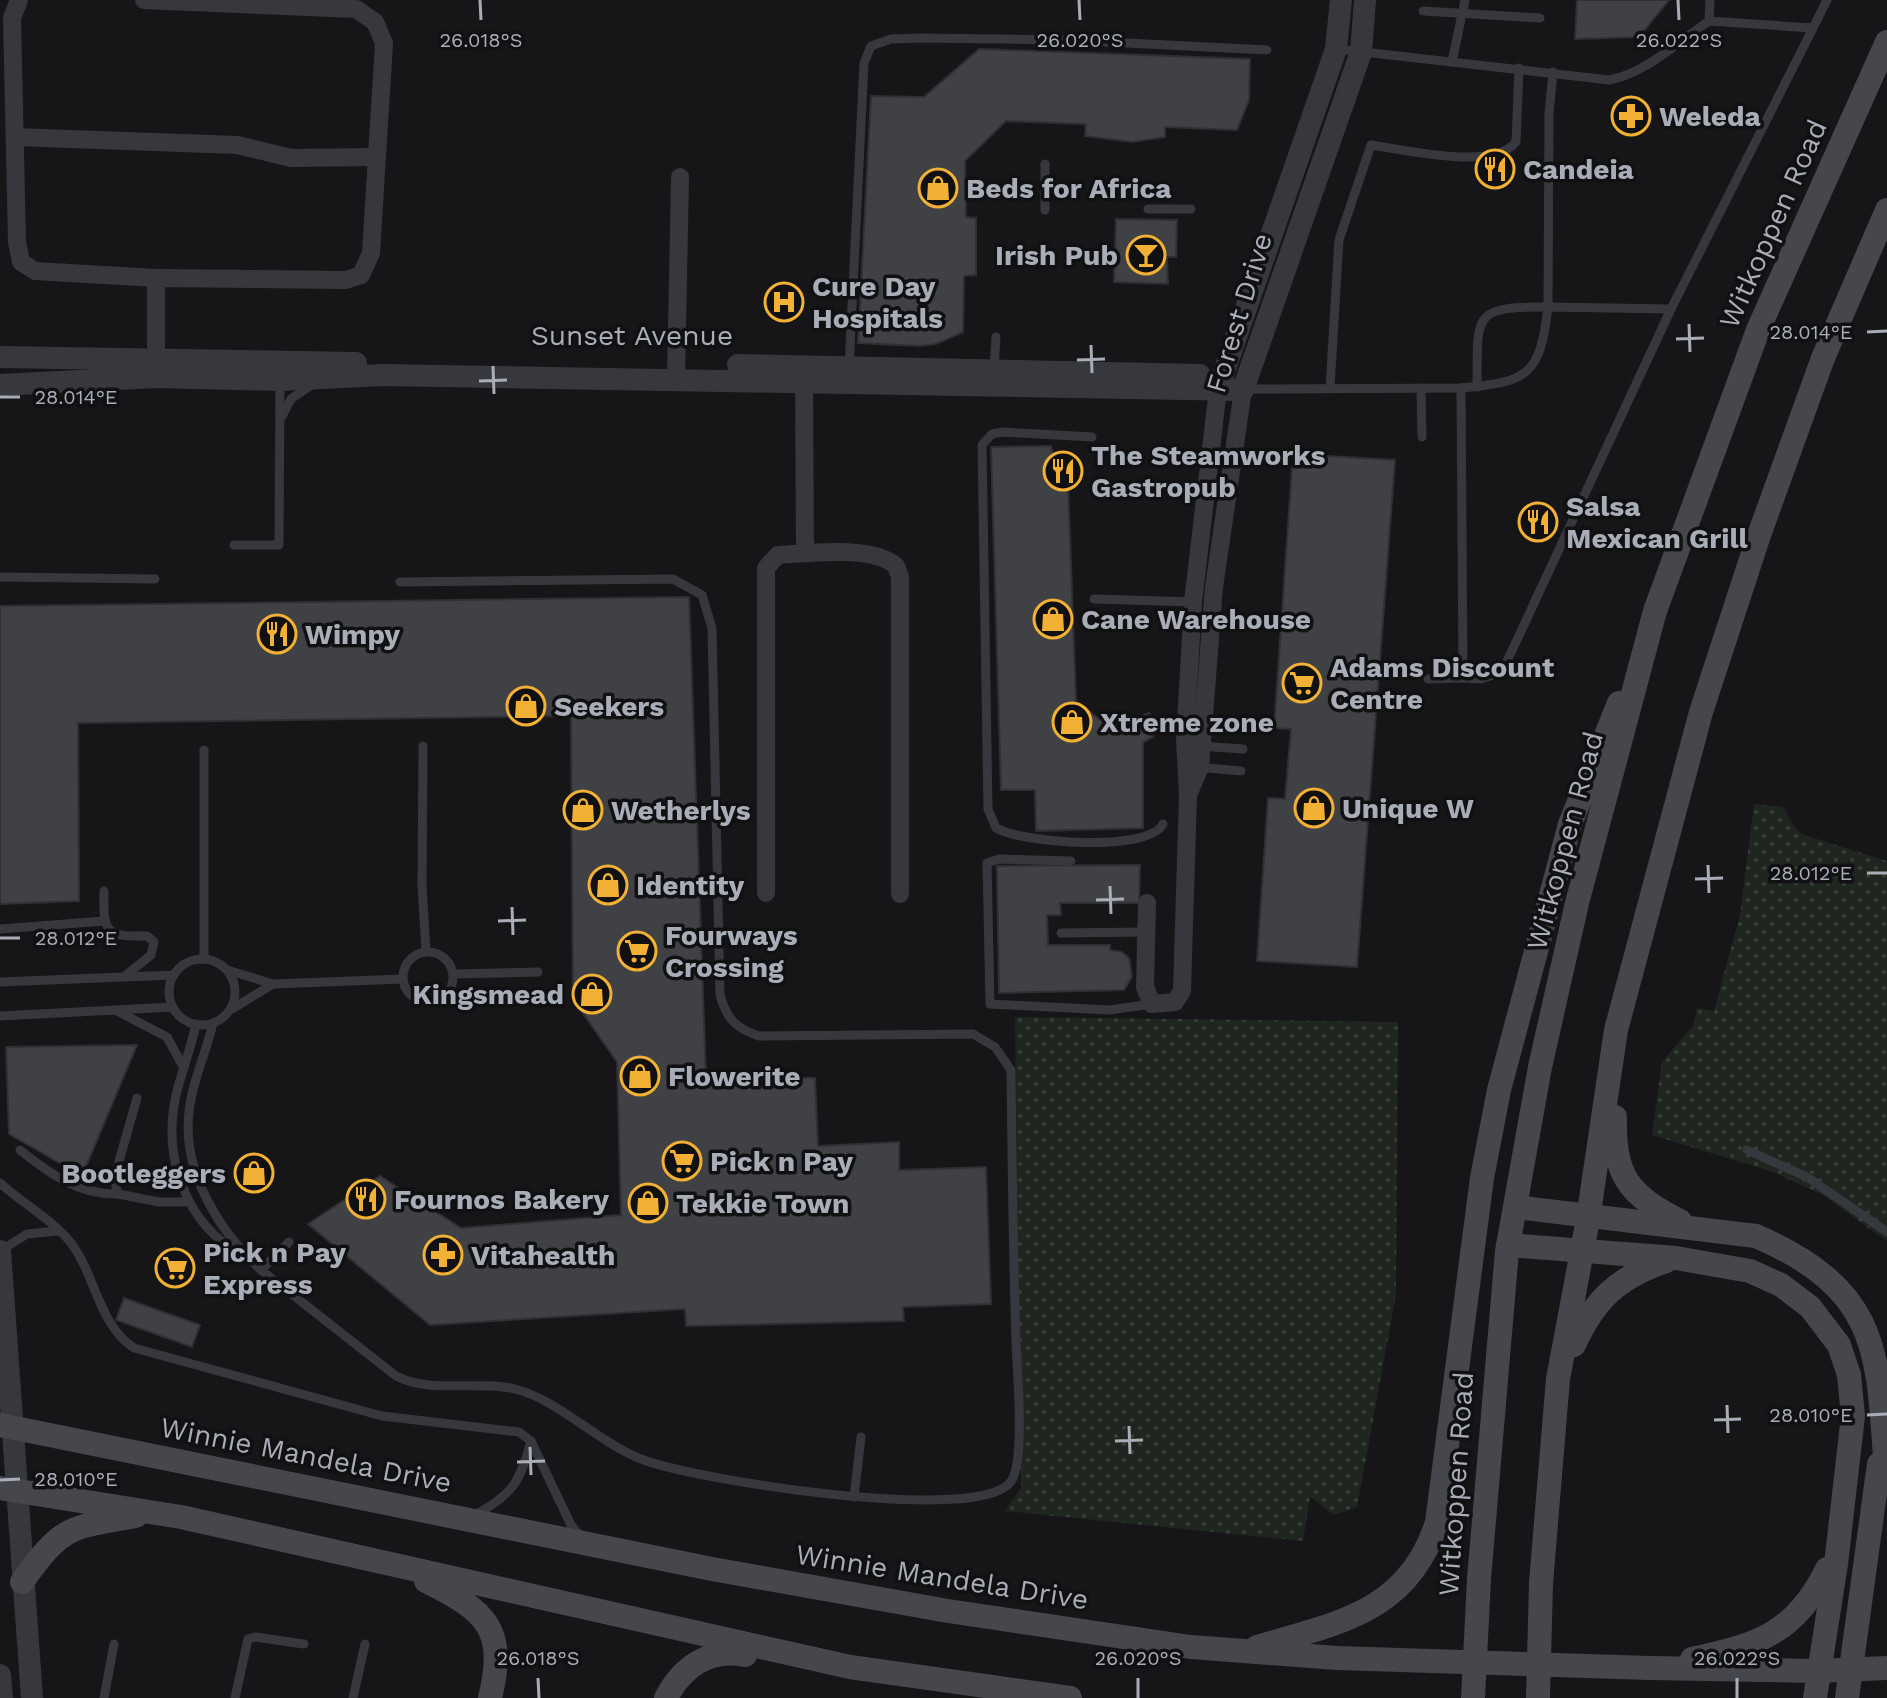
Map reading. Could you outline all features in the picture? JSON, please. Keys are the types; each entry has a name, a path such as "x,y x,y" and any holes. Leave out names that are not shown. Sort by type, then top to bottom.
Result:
{"main road":[{"name":"Witkoppen Road","path":"1473,1698 1494,1365 1508,1245 1540,1067 1577,903 1655,611 1758,330 1887,42"},
{"path":"1538,1698 1541,1583 1558,1379 1588,1219 1616,1030 1701,712 1759,535 1823,358 1887,210"},
{"path":"1240,1653 1371,1609 1397,1591 1416,1571 1429,1548 1437,1522 1482,1178 1506,1060 1570,824 1655,611"},
{"path":"1616,1030 1614,1141 1623,1177 1632,1191 1649,1205 1693,1227"},
{"path":"1516,1207 1588,1219 1693,1227 1756,1236 1792,1252 1830,1279 1869,1332 1882,1386 1887,1485"},
{"path":"1508,1245 1676,1258 1750,1271 1781,1285 1810,1307 1839,1345 1849,1375 1853,1416 1839,1545 1815,1698"},
{"path":"1558,1379 1586,1318 1612,1286 1628,1275 1676,1258"},
{"name":"Winnie Mandela Drive","path":"7,1426 587,1544 948,1611 1240,1653 1650,1668 1817,1671 1887,1668"},
{"path":"1847,1698 1883,1438"},
{"path":"9,1489 154,1513 850,1667 1070,1698"},
{"path":"22,1582 53,1540 67,1532 154,1513"},
{"path":"1650,1668 1736,1649 1769,1637 1793,1619 1814,1596 1839,1545"},
{"path":"392,1564 468,1602 487,1623 498,1657 490,1698"},
{"path":"666,1698 691,1666 720,1652 809,1667 850,1667"}],"street":[{"path":"19,0 12,18 17,242 24,266 35,271 156,278 346,280 361,275 371,253 384,43 375,22 356,9 144,0"},
{"name":"Forest Drive","path":"1194,746 1193,602 1219,383 1336,49 1341,0"},
{"name":"Forest Drive","path":"1152,1004 1175,1002 1182,991 1188,795 1212,602 1250,385 1361,52 1365,0"},
{"path":"15,137 237,145 291,158 377,157"},
{"path":"676,372 680,177"},
{"path":"156,278 156,368"},
{"name":"Sunset Avenue","path":"0,357 156,368 278,371 676,372 1250,385"},
{"name":"Sunset Avenue","path":"0,385 156,368"},
{"name":"Sunset Avenue","path":"278,371 328,377 676,372"},
{"path":"804,375 805,553"},
{"path":"766,893 766,568 778,555 805,553 875,554 896,566 900,577 900,894"},
{"path":"1147,903 1145,987 1152,1004"},
{"path":"0,1251 9,1489 22,1582 32,1698"},
{"path":"0,1675 2,1698"}],"lane":[{"path":"1452,62 1465,0"},
{"path":"1709,21 1710,0"},
{"path":"1428,679 1481,679 1502,672 1671,309 1827,0"},
{"path":"1423,11 1540,18"},
{"path":"1336,49 1553,72 1589,79 1626,77 1709,21 1813,28"},
{"path":"849,375 864,63 871,46 891,39 921,38 1082,41 1267,50"},
{"path":"1330,387 1339,240 1371,145 1465,156 1503,154 1516,142 1519,68"},
{"path":"1548,307 1549,114 1553,72"},
{"path":"1045,164 1045,210"},
{"path":"1148,209 1191,209"},
{"name":"Sunset Avenue","path":"1250,385 1461,388 1507,381 1537,364 1544,347 1548,307"},
{"path":"1477,387 1478,328 1483,318 1500,308 1671,309"},
{"path":"994,377 996,337"},
{"path":"234,545 279,545 278,371"},
{"path":"280,421 291,399 328,377"},
{"path":"1421,388 1422,437"},
{"path":"1461,388 1463,678"},
{"path":"1092,437 1002,432 992,434 982,445 988,809 996,828 1022,837 1130,842 1153,836 1163,824"},
{"path":"0,577 155,579"},
{"path":"196,1024 175,1098 173,1124 179,1178 188,1202 213,1235 246,1256 403,1380 515,1389 547,1402 609,1445 645,1461 737,1480 854,1497 941,1501 986,1496 1004,1490 1014,1476 1019,1412 1011,1070 995,1047 973,1034 759,1036 739,1030 730,1020 720,995 712,628 702,595 673,579 400,582"},
{"path":"1094,599 1212,602"},
{"path":"423,746 422,885 426,951"},
{"path":"1194,746 1243,749"},
{"path":"204,750 204,959"},
{"path":"1192,768 1241,771"},
{"path":"1071,861 999,859 987,863 990,1004 993,1007 1109,1010 1152,1004"},
{"path":"104,891 104,921 118,937 147,936 154,942 151,955 124,977"},
{"path":"0,929 104,921"},
{"path":"1061,933 1146,932"},
{"path":"426,951 448,960 454,974 445,996 430,1002 409,993 403,979 406,963 426,951"},
{"path":"273,984 213,1023 185,1021 173,1007 169,991 174,975 192,960 204,959 227,970 273,984 403,979"},
{"path":"227,970 235,989 231,1009"},
{"path":"454,974 538,972"},
{"path":"0,982 174,975"},
{"path":"0,1016 173,1007"},
{"path":"116,1011 167,1037 184,1068"},
{"path":"213,1023 191,1099 189,1143 211,1208 246,1256"},
{"path":"118,1194 114,1179 137,1098"},
{"path":"20,1150 46,1171 78,1188 159,1202 188,1202"},
{"path":"1747,1150 1807,1177 1887,1232"},
{"path":"0,1183 58,1231 79,1257 120,1339 134,1348 382,1416 506,1429 531,1441 571,1525 587,1544"},
{"path":"0,1251 27,1234 58,1231"},
{"path":"261,1270 289,1242"},
{"path":"854,1497 861,1437"},
{"path":"469,1518 498,1503 520,1479 531,1441"},
{"path":"235,1698 248,1639 255,1637 304,1644"},
{"path":"104,1698 114,1644"},
{"path":"353,1698 365,1644"}],"shaded area":[{"path":"1754,804 1783,807 1795,828 1804,835 1887,861 1887,1241 1821,1194 1773,1172 1652,1135 1662,1062 1693,1026 1697,1008 1714,1011 1740,915"},
{"path":"1015,1017 1398,1022 1396,1294 1357,1507 1334,1515 1310,1497 1303,1541 1005,1511 1021,1488"}],"building":[{"path":"1577,0 1669,0 1639,37 1575,39"},
{"path":"979,49 1250,59 1249,100 1237,130 1165,127 1165,137 1132,142 1085,136 1086,124 1006,121 965,161 966,217 976,218 976,275 964,276 963,332 936,344 920,346 858,343 871,96 924,97"},
{"path":"1116,219 1177,220 1176,257 1167,257 1168,284 1114,282"},
{"path":"1051,446 1054,459 1067,460 1076,473 1068,485 1076,701 1099,719 1132,719 1149,713 1159,724 1153,737 1143,742 1143,828 1036,831 1035,790 1001,790 991,447"},
{"path":"1293,454 1395,460 1357,967 1257,961 1268,798 1285,799 1291,729 1274,728"},
{"name":"Fourways Crossing","path":"689,597 706,1078 815,1078 818,1146 899,1142 899,1170 986,1167 991,1304 903,1307 904,1321 686,1326 685,1309 430,1325 308,1224 380,1176 461,1228 621,1215 617,1062 573,999 571,716 78,723 79,901 0,904 0,606"},
{"path":"1140,865 1139,903 1060,903 1061,915 1047,915 1048,945 1110,945 1110,950 1122,952 1129,958 1132,977 1124,990 999,993 997,866"},
{"path":"137,1045 82,1176 9,1134 6,1047"},
{"path":"124,1298 200,1325 192,1347 116,1320"}],"place":[{"name":"Weleda","path":"1631,116"},
{"name":"Candeia","path":"1495,169"},
{"name":"Beds for Africa","path":"938,188"},
{"name":"Irish Pub","path":"1146,255"},
{"name":"Cure Day Hospitals","path":"784,302"},
{"name":"The Steamworks Gastropub","path":"1063,471"},
{"name":"Salsa Mexican Grill","path":"1538,522"},
{"name":"Cane Warehouse","path":"1053,619"},
{"name":"Wimpy","path":"277,634"},
{"name":"Adams Discount Centre","path":"1302,683"},
{"name":"Seekers","path":"526,706"},
{"name":"Xtreme zone","path":"1072,722"},
{"name":"Unique W","path":"1314,808"},
{"name":"Wetherlys","path":"583,810"},
{"name":"Identity","path":"608,885"},
{"name":"Fourways Crossing","path":"637,951"},
{"name":"Kingsmead","path":"592,994"},
{"name":"Flowerite","path":"640,1076"},
{"name":"Pick n Pay","path":"682,1161"},
{"name":"Bootleggers","path":"254,1173"},
{"name":"Fournos Bakery","path":"366,1199"},
{"name":"Tekkie Town","path":"648,1203"},
{"name":"Vitahealth","path":"443,1255"},
{"name":"Pick n Pay Express","path":"175,1268"}]}
